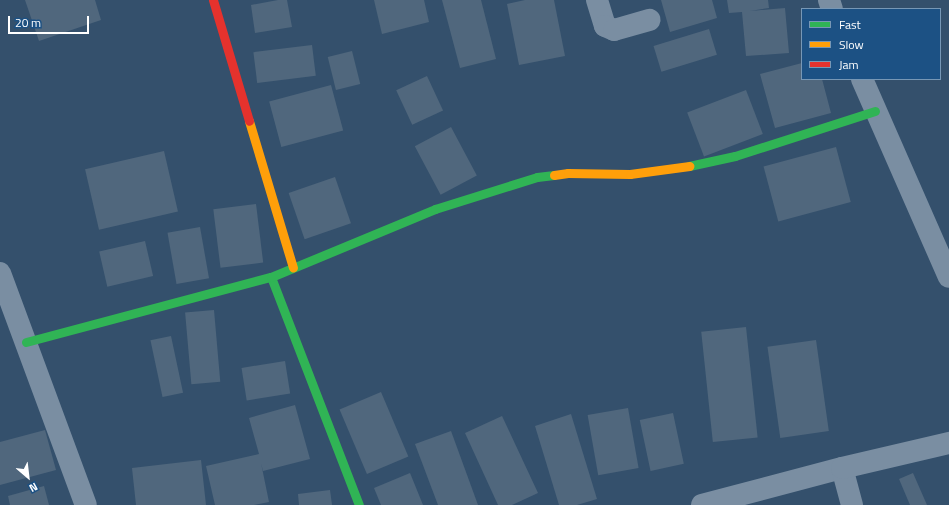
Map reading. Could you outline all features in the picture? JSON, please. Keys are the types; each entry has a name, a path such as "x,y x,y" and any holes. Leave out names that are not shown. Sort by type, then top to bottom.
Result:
{"street":[{"path":"213,0 293,268"},
{"path":"597,0 605,26 614,30 650,20"},
{"path":"862,80 875,112 949,277"},
{"path":"26,342 271,277 436,209 482,193 537,177 568,173 630,174 677,168 735,156 875,112"},
{"path":"0,273 86,505"},
{"path":"271,277 359,505"},
{"path":"702,505 842,468 949,443"},
{"path":"842,468 852,505"}],"building":[{"path":"25,0 95,0 101,20 39,41"},
{"path":"278,0 287,0 292,27 255,33 251,5"},
{"path":"374,0 424,0 429,22 382,34"},
{"path":"442,0 481,0 496,59 460,68"},
{"path":"525,0 554,0 565,56 519,65 507,4"},
{"path":"661,0 712,0 717,18 670,32"},
{"path":"727,0 768,0 769,8 750,11 785,8 789,53 746,56 742,12 729,13"},
{"path":"709,29 717,55 661,72 654,46"},
{"path":"312,45 316,76 257,83 253,52"},
{"path":"352,51 360,84 336,90 328,57"},
{"path":"801,63 801,80 822,80 831,113 775,128 760,74"},
{"path":"427,76 443,110 412,125 396,90"},
{"path":"331,85 343,130 281,147 269,102"},
{"path":"746,90 763,134 704,156 687,113"},
{"path":"451,127 477,176 441,195 415,146"},
{"path":"836,147 851,202 778,221 764,166"},
{"path":"164,151 178,211 99,230 85,169"},
{"path":"335,177 351,223 305,239 289,193"},
{"path":"256,204 263,263 221,268 213,209"},
{"path":"200,227 209,278 177,284 168,233"},
{"path":"145,241 153,276 107,287 99,252"},
{"path":"214,310 220,382 191,384 185,313"},
{"path":"746,327 758,437 713,442 701,332"},
{"path":"171,336 183,393 163,397 150,340"},
{"path":"816,340 829,431 780,438 767,347"},
{"path":"285,361 290,394 247,400 242,368"},
{"path":"381,392 408,456 367,474 340,410"},
{"path":"295,405 310,459 263,471 261,463 269,502 254,505 215,505 206,466 259,454 249,418"},
{"path":"628,408 639,468 598,475 588,415"},
{"path":"673,413 684,464 651,471 640,420"},
{"path":"571,414 597,499 577,505 559,505 535,426"},
{"path":"502,416 538,493 512,505 498,505 465,433"},
{"path":"45,430 56,470 0,485 0,442"},
{"path":"451,431 478,505 438,505 415,444"},
{"path":"201,460 206,505 136,505 132,468"},
{"path":"410,473 423,505 381,505 374,488"},
{"path":"913,473 927,505 910,505 899,479"},
{"path":"44,486 49,505 10,505 8,496"},
{"path":"330,490 332,505 299,505 298,494"}],"traffic: fast":[{"path":"689,166 735,156 875,111"},
{"path":"26,342 271,277 435,209 537,177 554,175"},
{"path":"271,277 359,505"}],"traffic: slow":[{"path":"249,121 293,268"},
{"path":"554,175 568,173 630,174 689,166"}],"traffic: jam":[{"path":"213,0 249,121"}]}
